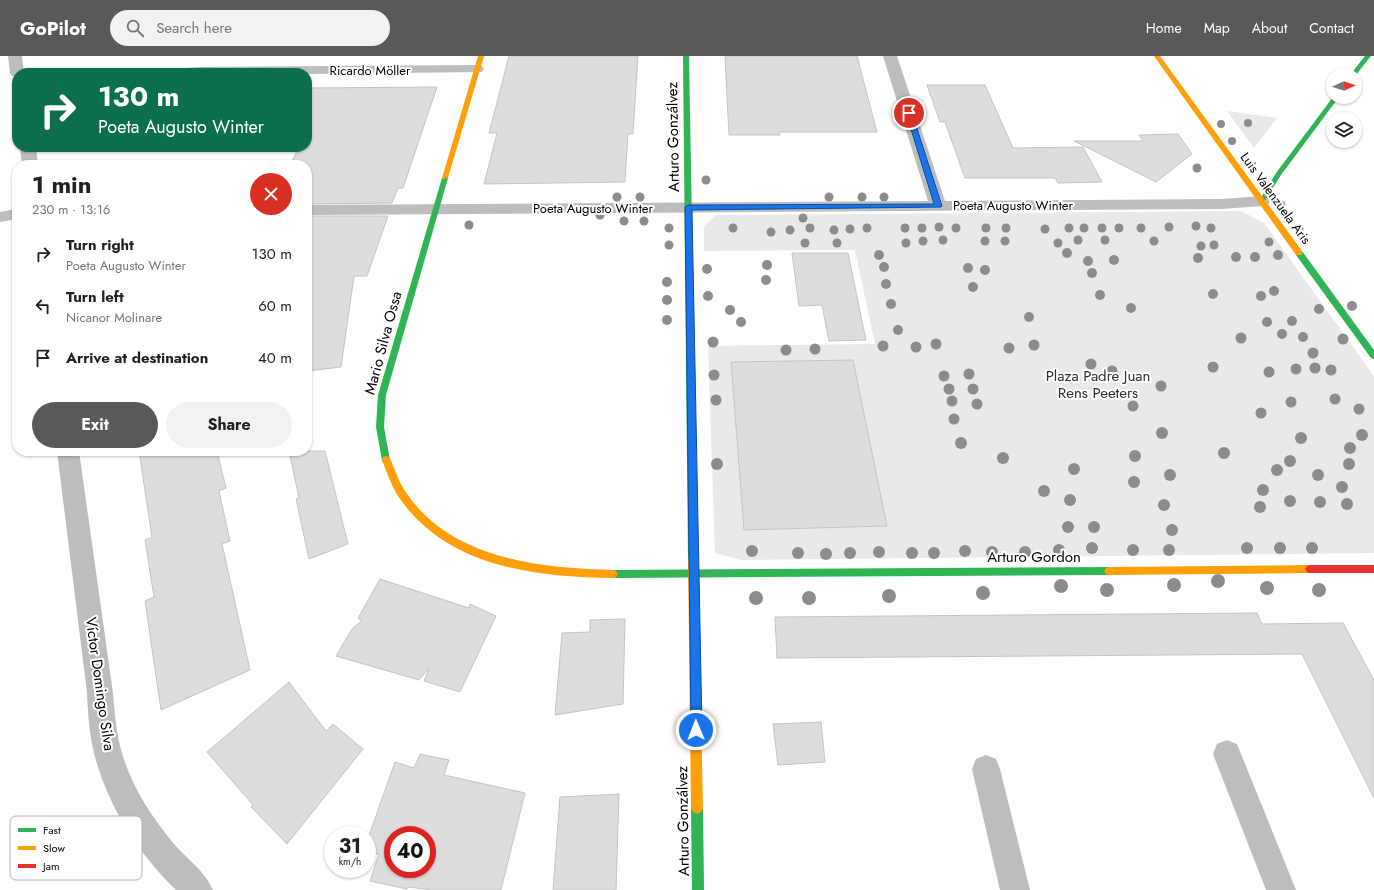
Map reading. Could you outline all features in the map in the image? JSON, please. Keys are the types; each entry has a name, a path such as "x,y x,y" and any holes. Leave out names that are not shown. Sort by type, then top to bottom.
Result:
{"street":[{"path":"15,56 16,68"},
{"name":"Arturo Gonzálvez","path":"686,56 698,890"},
{"path":"890,56 938,206"},
{"name":"Luis Valenzuela Aris","path":"1157,56 1374,356"},
{"path":"1359,68 1368,56"},
{"name":"Ricardo Möller","path":"305,68 479,63"},
{"name":"Mario Silva Ossa","path":"479,63 387,375 381,402 380,428 384,453 392,478 405,501 423,521 445,538 472,552 502,561 540,569 580,573 694,573"},
{"path":"1262,201 1278,174 1331,104"},
{"name":"Poeta Augusto Winter","path":"312,210 1232,204 1262,201"},
{"path":"0,217 12,215"},
{"name":"Víctor Domingo Silva","path":"69,456 103,731 112,767 136,816"},
{"name":"Arturo Gordon","path":"694,573 1374,569"},
{"path":"1226,754 1281,890"},
{"path":"986,769 1015,890"},
{"name":"Víctor Domingo Silva","path":"142,826 148,836 176,870 198,890"}],"green space":[{"path":"1227,111 1277,118 1254,148"},
{"name":"Plaza Padre Juan Rens Peeters","path":"1241,211 1264,223 1374,376 1374,553 741,560 715,553 708,346 875,344 855,250 704,251 704,226 716,215"}],"building":[{"path":"509,56 638,56 633,134 628,134 625,182 484,184 497,133 489,133"},
{"path":"725,56 857,56 877,132 779,132 780,135 729,135"},
{"path":"927,85 985,85 1013,148 1083,147 1102,182 1058,183 1055,178 965,178 945,122 940,122"},
{"path":"437,87 403,188 398,188 392,203 312,204 312,160 292,160 296,152 312,152 312,88"},
{"path":"1178,134 1192,154 1156,182 1074,141 1143,141 1139,135"},
{"path":"312,216 388,216 367,276 354,276 341,367 312,370"},
{"path":"792,253 848,253 866,340 829,341 822,305 799,306"},
{"path":"853,360 887,526 744,530 731,362"},
{"path":"312,451 325,451 348,544 309,559 296,499 299,498 290,456 312,456"},
{"path":"140,456 218,456 226,488 219,491 230,541 222,544 250,670 161,710 145,601 154,597 145,540 152,537"},
{"path":"380,579 469,608 470,604 496,616 460,692 424,681 429,668 419,680 336,656 352,629 361,621 358,618"},
{"path":"1257,613 1262,624 1343,623 1374,680 1374,798 1302,654 777,658 775,617"},
{"path":"625,619 623,704 555,715 562,633 590,632 590,620"},
{"path":"289,682 326,731 333,724 363,749 287,844 251,807 253,805 207,752"},
{"path":"821,722 825,762 778,765 773,724"},
{"path":"420,754 449,760 444,775 525,793 501,890 434,890 408,887 407,889 370,881 371,878 376,878 376,863 379,854 376,854 376,826 372,826 395,762 414,768"},
{"path":"619,794 616,890 553,890 560,797"}],"traffic: fast":[{"path":"686,56 693,559"},
{"path":"1359,68 1368,56"},
{"path":"1262,201 1278,174 1331,104"},
{"path":"386,460 380,427 382,395 445,178"},
{"path":"1299,253 1374,356"},
{"path":"613,574 1109,571"},
{"path":"697,808 698,890"}],"traffic: slow":[{"path":"445,178 481,56"},
{"path":"1157,56 1299,253"},
{"path":"386,460 401,493 422,518 448,539 478,553 510,564 545,570 613,574"},
{"path":"693,559 697,808"},
{"path":"1109,571 1310,569"}],"traffic: jam":[{"path":"1310,569 1374,569"}],"route":[{"path":"696,730 688,207 938,206 909,113"}]}
